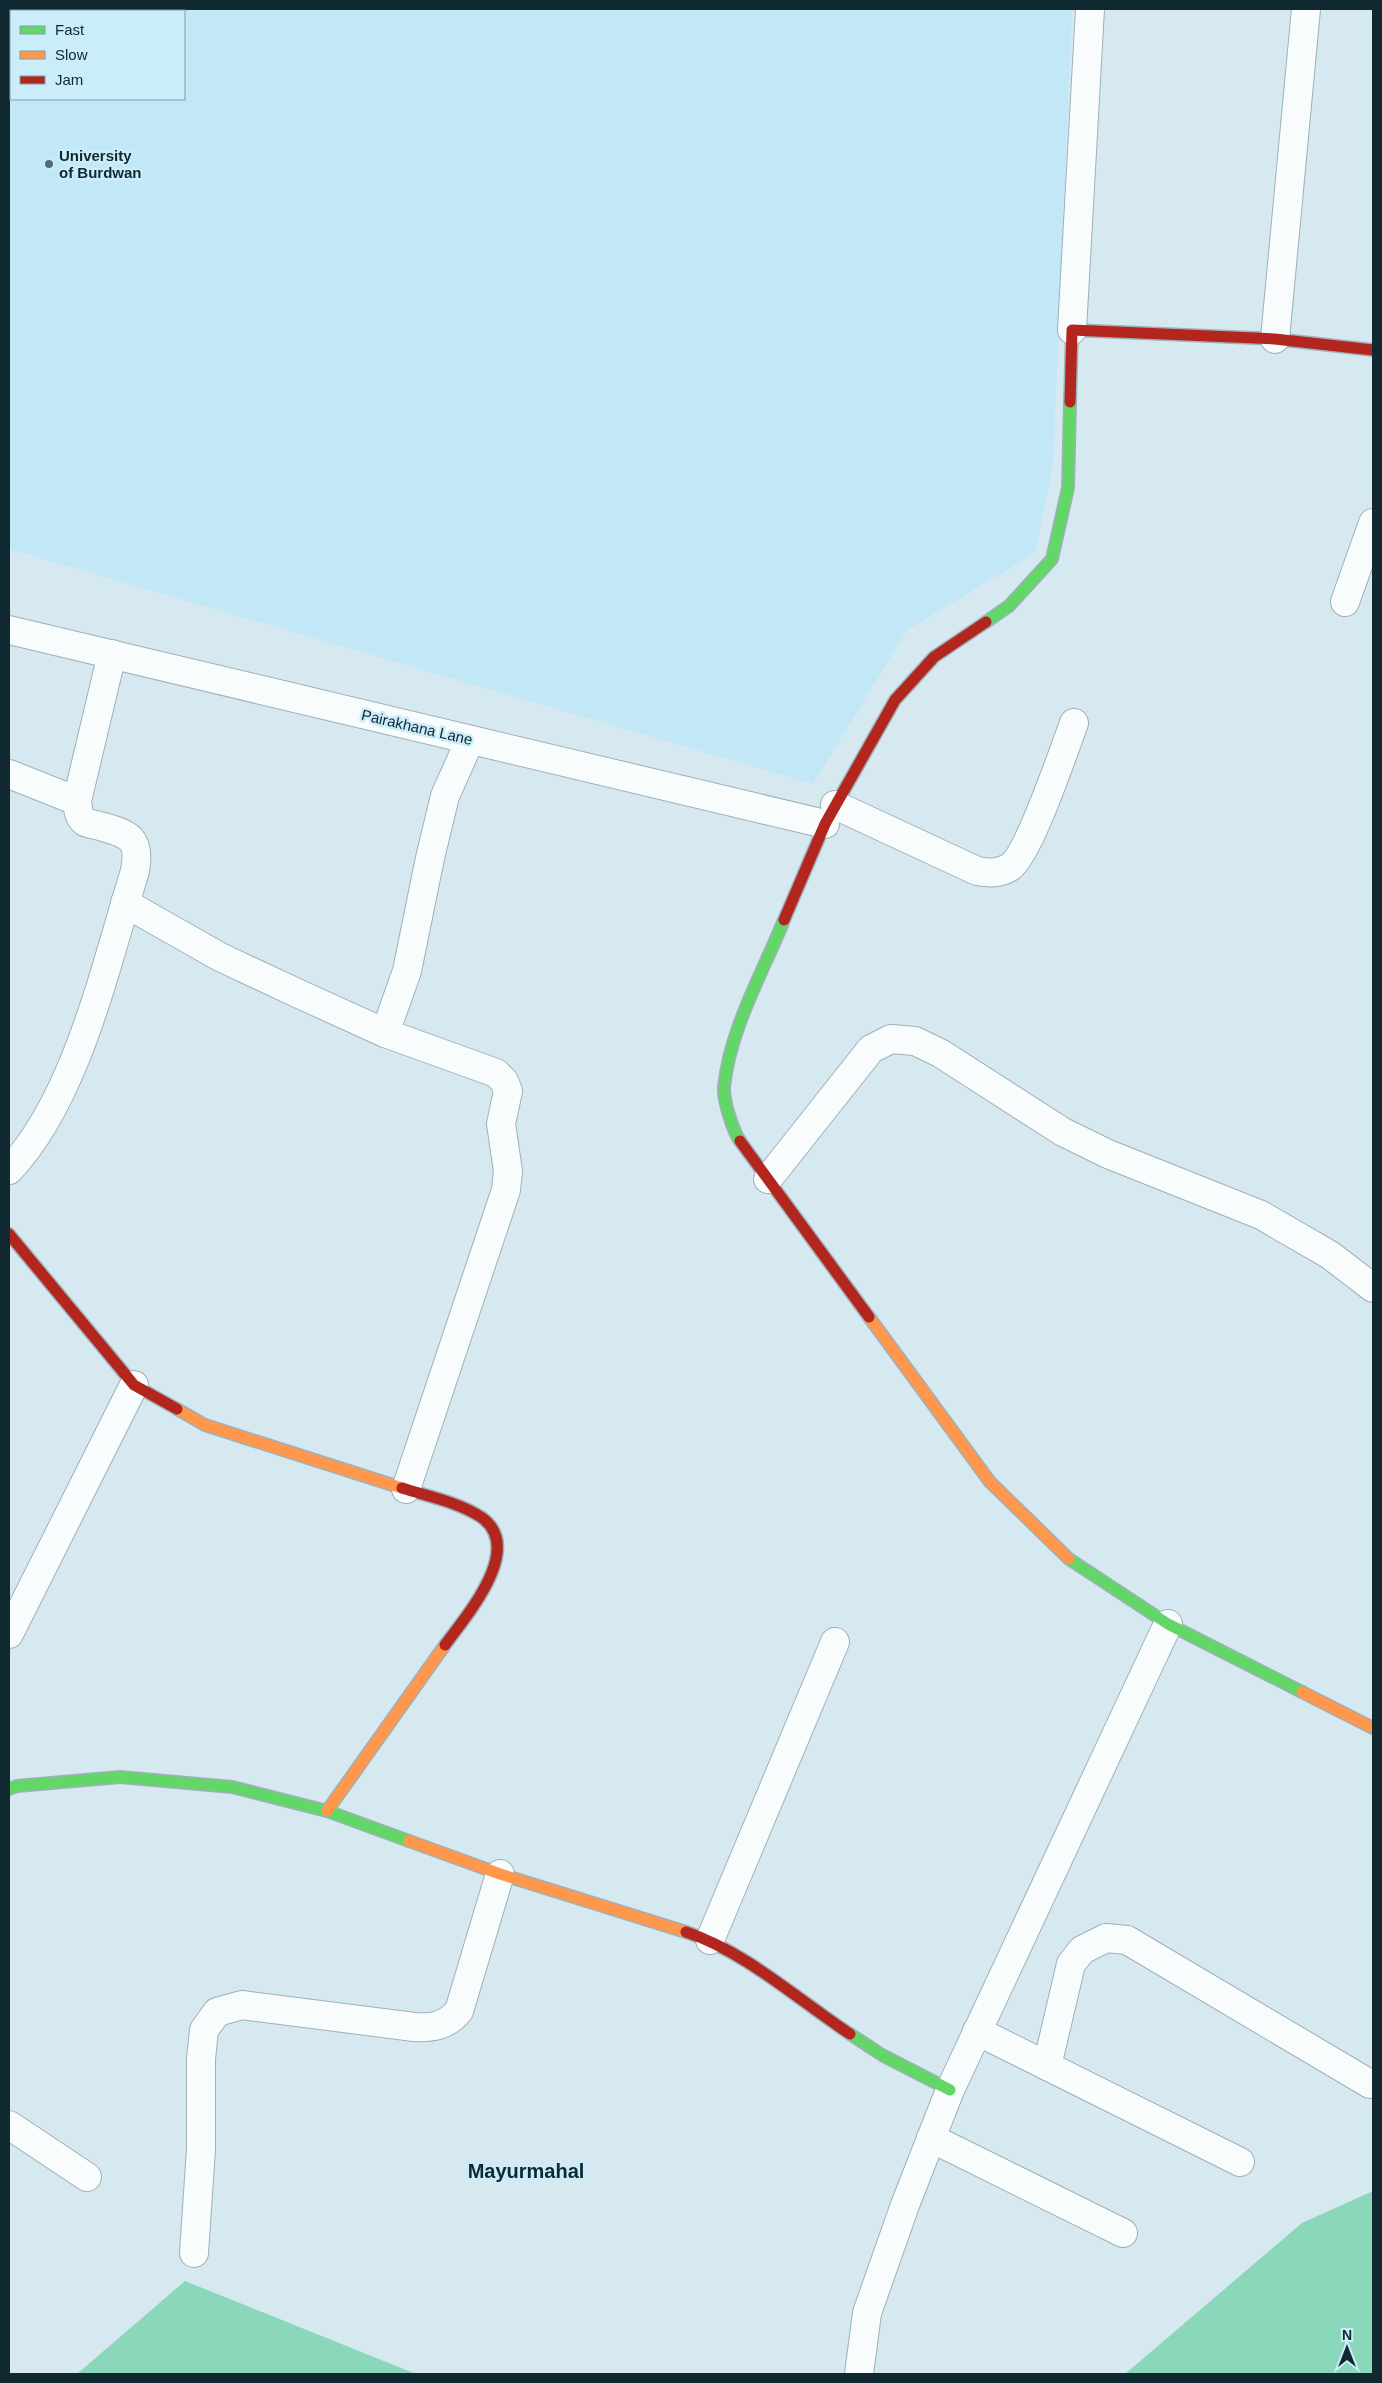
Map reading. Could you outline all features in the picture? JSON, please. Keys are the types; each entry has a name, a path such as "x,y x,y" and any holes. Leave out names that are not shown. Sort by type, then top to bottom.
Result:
{"street":[{"path":"1090,9 1072,330 1068,488 1052,559 1009,606 934,657 895,700 830,814 733,1042 724,1089 734,1133 990,1482 1070,1561 1168,1624 1373,1728"},
{"path":"1275,339 1306,9"},
{"path":"1072,330 1275,339 1373,350"},
{"path":"1345,602 1373,523"},
{"name":"Pairakhana Lane","path":"9,630 470,740 830,814 977,871 995,874 1011,866 1025,848 1074,723"},
{"path":"9,1170 22,1156 62,1092 94,1004 138,856 134,843 124,833 85,822 79,813 77,800 112,654"},
{"path":"385,1033 407,971 430,858 446,796 470,740"},
{"path":"9,774 77,800"},
{"path":"125,903 220,957 385,1033 496,1073 504,1081 508,1091 501,1124 508,1171 506,1190 406,1489"},
{"path":"768,1179 871,1049 892,1039 915,1041 940,1053 1063,1132 1108,1154 1261,1215 1330,1255 1373,1288"},
{"path":"9,1234 134,1385 205,1425 448,1503 484,1519 498,1539 497,1561 480,1596 326,1811"},
{"path":"9,1634 134,1385"},
{"path":"859,2374 867,2314 950,2090 1168,1624"},
{"path":"710,1940 835,1642"},
{"path":"9,1789 17,1786 120,1776 232,1787 326,1811 500,1874 710,1940 752,1966 882,2055 950,2090"},
{"path":"194,2253 201,2149 201,2059 204,2030 217,2012 242,2005 414,2027 432,2028 450,2022 459,2011 500,1874"},
{"path":"1047,2066 1071,1964 1082,1950 1106,1938 1127,1940 1370,2084"},
{"path":"977,2031 1240,2162"},
{"path":"9,2125 87,2177"},
{"path":"931,2138 1123,2233"}],"shaded area":[{"path":"9,9 1072,9 1053,464 1035,553 907,630 813,784 9,549"},
{"path":"1373,2191 1373,2374 1125,2374 1302,2223"},
{"path":"185,2281 416,2374 77,2374"}],"traffic: fast":[{"path":"986,622 1009,606 1052,559 1068,488 1070,402"},
{"path":"740,1141 725,1100 724,1087 727,1065 748,1002 784,920"},
{"path":"1069,1559 1168,1624 1302,1692"},
{"path":"9,1789 17,1786 120,1777 232,1787 327,1811 409,1841"},
{"path":"850,2034 882,2055 950,2090"}],"traffic: slow":[{"path":"869,1317 990,1482 1069,1559"},
{"path":"177,1409 205,1425 402,1488"},
{"path":"327,1811 445,1645"},
{"path":"1302,1692 1373,1728"},
{"path":"409,1841 500,1874 686,1932"}],"traffic: jam":[{"path":"1070,402 1072,330 1275,339 1373,350"},
{"path":"784,920 825,824 895,700 934,657 986,622"},
{"path":"740,1141 869,1317"},
{"path":"9,1234 134,1385 177,1409"},
{"path":"402,1488 462,1507 481,1517 493,1530 497,1546 495,1563 488,1582 466,1617 445,1645"},
{"path":"686,1932 729,1951 771,1977 850,2034"}],"place":[{"name":"University of Burdwan","path":"49,164"}],"district":[{"name":"Mayurmahal","path":"526,2171"}]}
